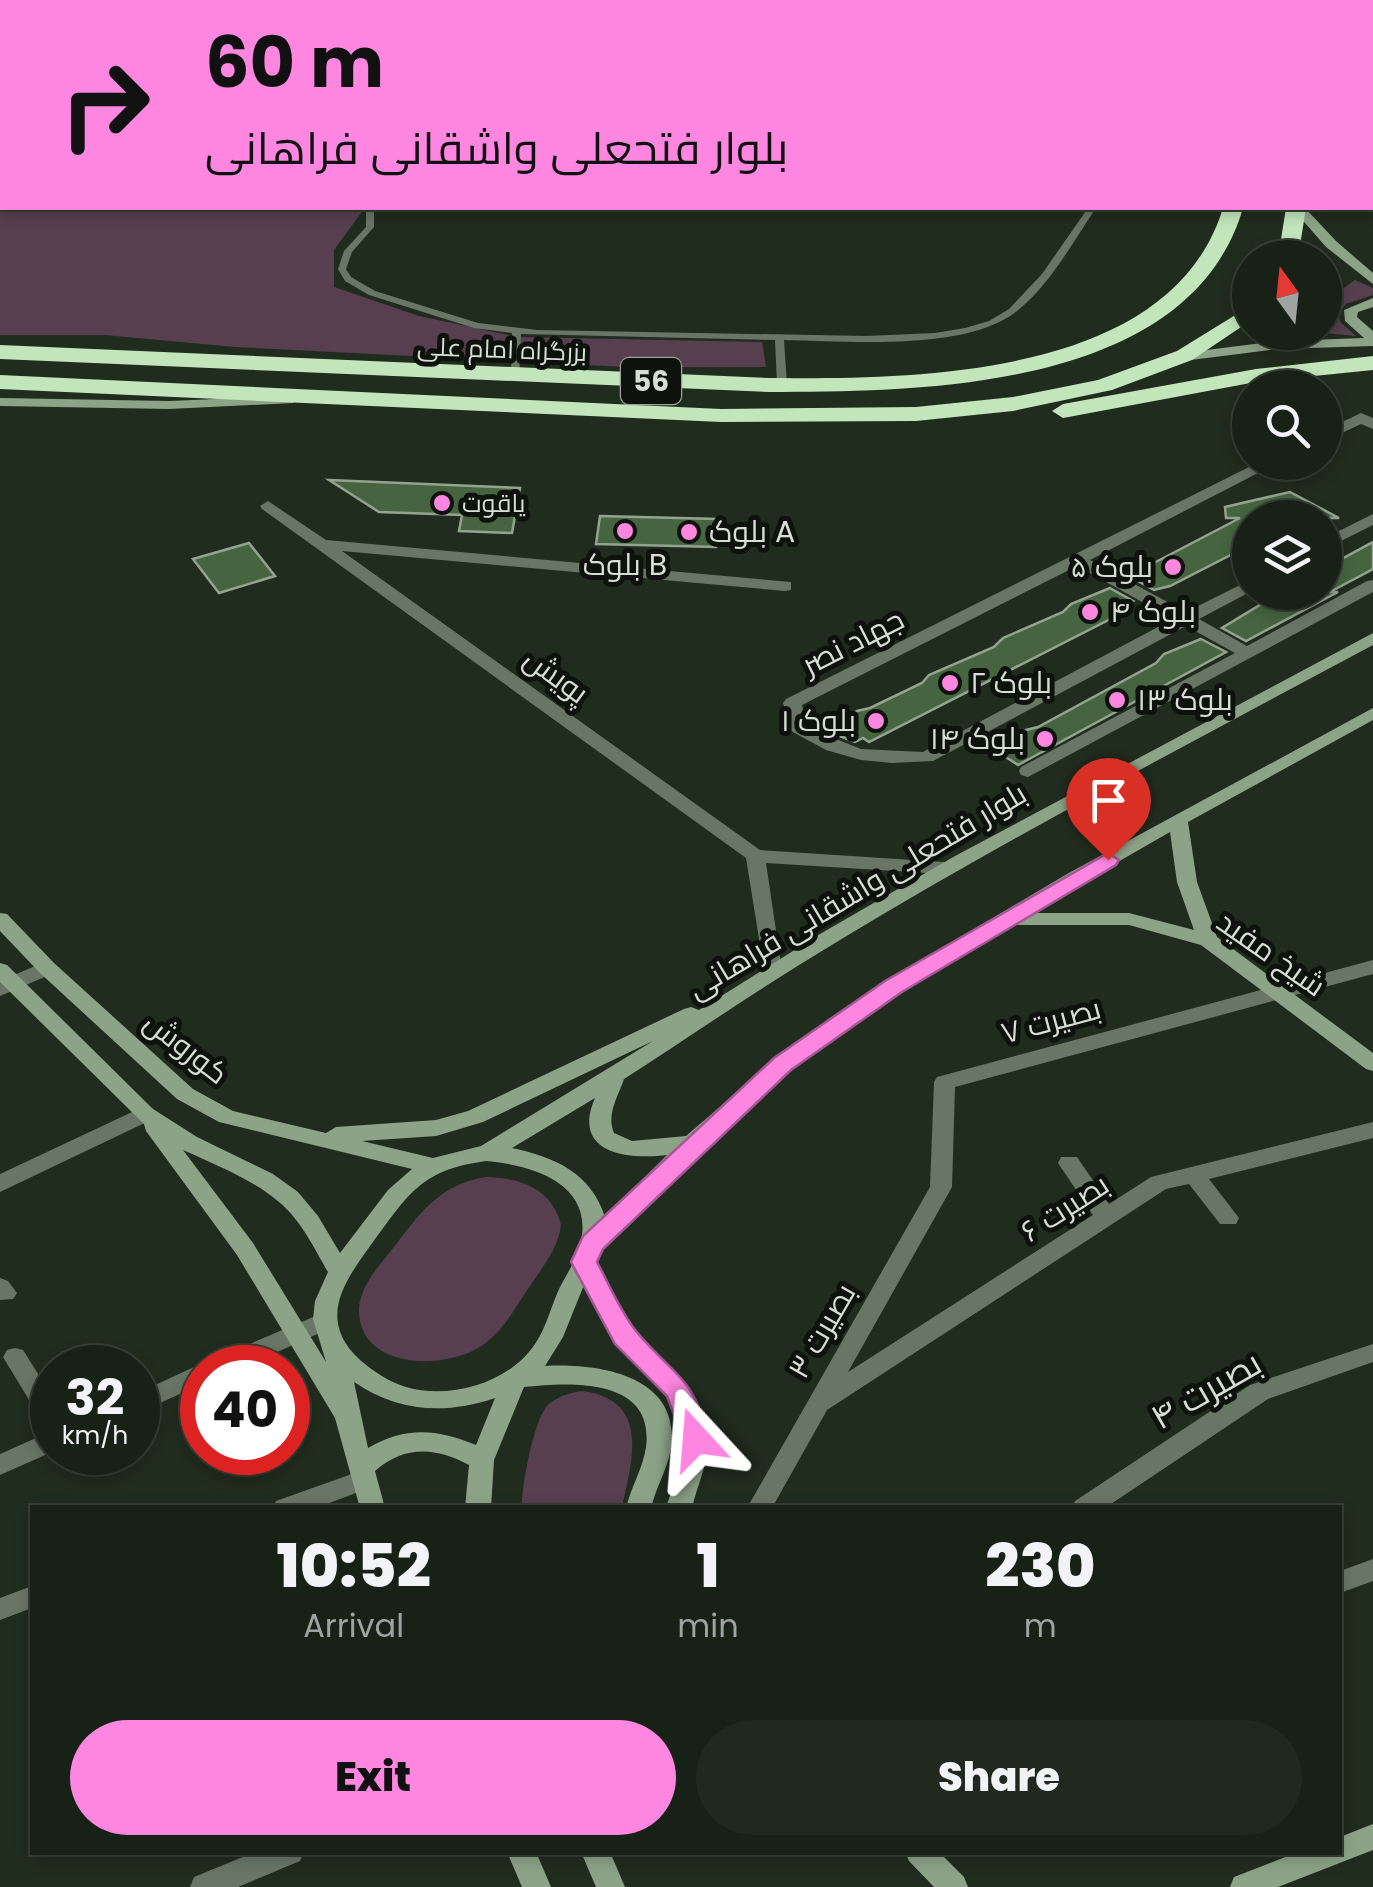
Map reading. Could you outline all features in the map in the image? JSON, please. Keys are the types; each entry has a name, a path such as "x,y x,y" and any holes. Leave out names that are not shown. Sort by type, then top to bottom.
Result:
{"highway":[{"name":"بزرگراه امام علی","path":"0,352 510,377 782,384 955,378 1032,364 1090,346 1142,321 1184,288 1218,250 1230,228 1233,210"},
{"path":"1293,240 1297,210"},
{"name":"بزرگراه امام علی","path":"0,382 396,404 886,416 996,406 1096,385 1183,358 1232,327"},
{"path":"806,417 908,426 1032,416 1164,396 1257,373 1373,364"},
{"path":"396,404 418,389 418,381 411,373"},
{"path":"493,407 478,396 478,390 484,384 510,377"}],"main road":[{"path":"1299,210 1373,280"},
{"path":"1373,302 1351,310 1350,318 1373,340"},
{"path":"1183,358 1278,345 1373,340"},
{"path":"0,402 170,405 309,399"},
{"name":"بلوار فتحعلی واشقانی فراهانی","path":"486,1153 615,1078 730,997 944,868 1373,638"},
{"path":"588,1252 697,1141 782,1064 894,986 1004,919 1373,713"},
{"path":"1178,821 1187,882 1208,940"},
{"name":"کوروش","path":"0,919 184,1094 227,1117 434,1166"},
{"name":"شیخ مفید","path":"1004,919 1128,920 1208,940 1373,1064"},
{"path":"4,981 145,1114 189,1143 265,1180 290,1198 310,1222 339,1270"},
{"path":"289,1133 372,1134 436,1128 475,1117 730,997"},
{"path":"615,1078 597,1116 599,1129 607,1138 633,1150 697,1141"},
{"path":"145,1114 245,1249 347,1416"},
{"path":"372,1505 347,1416 337,1353 326,1333 328,1290 396,1195 434,1166 486,1153 538,1160 578,1185 590,1203 595,1222 588,1252 543,1351 516,1378 482,1460 478,1505"},
{"path":"588,1252 625,1336 665,1375 686,1403 696,1439 680,1505"},
{"path":"337,1353 379,1386 415,1398 472,1396 516,1378 591,1374 609,1378 640,1396 657,1424 659,1440 639,1505"},
{"path":"362,1474 385,1448 417,1439 450,1442 482,1460"},
{"path":"1342,1849 1373,1837"},
{"path":"522,1855 537,1887"},
{"path":"596,1855 612,1887"},
{"path":"922,1855 954,1887"},
{"path":"1244,1887 1325,1855"}],"street":[{"path":"1342,428 1361,418 1373,424"},
{"name":"جهاد نصر","path":"1232,595 927,757 873,759 845,752 800,731 792,703 1236,480"},
{"name":"پویش","path":"268,506 755,856"},
{"path":"1342,535 1373,519"},
{"name":"پویش","path":"322,544 785,586"},
{"path":"1078,560 1248,653"},
{"path":"1028,771 1373,585"},
{"path":"772,971 755,856 944,868"},
{"path":"1275,991 1373,967"},
{"path":"4,981 48,968"},
{"name":"بصیرت ۷","path":"941,1187 945,1082 1275,991"},
{"path":"0,1184 145,1114"},
{"name":"بصیرت ۶","path":"818,1404 1159,1184 1373,1130"},
{"path":"1069,1162 1106,1217"},
{"path":"1194,1175 1228,1218"},
{"name":"بصیرت ۳","path":"761,1505 941,1187"},
{"path":"269,1345 325,1320"},
{"name":"بصیرت ۴","path":"1089,1505 1259,1392 1373,1353"},
{"path":"16,1357 30,1380"},
{"path":"0,1465 30,1452"},
{"path":"292,1505 362,1474"},
{"path":"1342,1581 1373,1570"},
{"path":"0,1609 30,1598"},
{"path":"204,1887 283,1855"}],"lane":[{"path":"370,210 370,227 348,252 342,269 348,279 372,293 477,326 517,331 897,337 963,332 992,325 1013,311 1090,210"},
{"path":"510,377 517,331"},
{"path":"779,336 782,384"}],"shaded area":[{"path":"0,210 363,210 334,250 334,287 419,316 517,337 762,342 766,367 626,367 235,347 105,335 0,335"},
{"path":"1355,280 1373,288 1373,295 1342,309 1342,289"},
{"path":"1342,324 1356,336 1342,335"},
{"path":"486,1177 522,1183 550,1202 561,1225 553,1250 506,1322 473,1351 432,1361 390,1355 374,1345 363,1330 359,1309 368,1282 435,1200 457,1185"},
{"path":"583,1391 605,1397 628,1420 632,1452 622,1505 522,1505 537,1425 547,1406"}],"building":[{"name":"یاقوت","path":"329,480 520,488 512,533 459,531 462,515 379,512"},
{"path":"1290,492 1305,500 1255,500"},
{"path":"1232,505 1232,518 1226,518 1225,507"},
{"path":"600,516 718,519 716,547 596,544"},
{"path":"1232,522 1232,554 1170,586 1154,590 1129,576"},
{"path":"1373,542 1373,569 1342,586 1342,559"},
{"path":"249,543 275,576 219,593 193,559"},
{"path":"1110,588 1133,601 1114,610 1120,614 869,742 863,738 855,742 826,731 857,711 922,683 929,675"},
{"path":"1252,610 1304,610 1246,641 1222,628"},
{"path":"1201,639 1226,652 1018,765 995,750 1022,731 1038,727 1156,663 1164,654"}],"place":[{"name":"یاقوت","path":"442,503"},
{"name":"بلوک B","path":"625,531"},
{"name":"بلوک A","path":"689,532"},
{"name":"بلوک ۵","path":"1173,567"},
{"name":"بلوک ۴","path":"1090,612"},
{"name":"بلوک ۲","path":"950,683"},
{"name":"بلوک ۱۳","path":"1117,700"},
{"name":"بلوک ۱","path":"876,721"},
{"name":"بلوک ۱۴","path":"1045,739"}],"route":[{"path":"696,1439 692,1419 677,1388 636,1351 584,1262 592,1243 782,1064 894,986 1108,860"}]}
